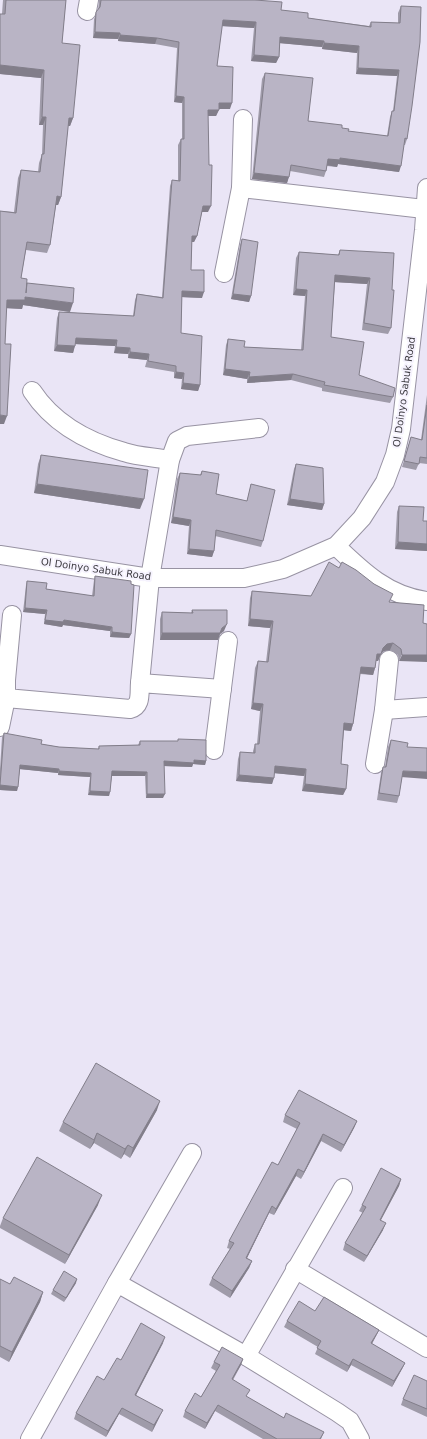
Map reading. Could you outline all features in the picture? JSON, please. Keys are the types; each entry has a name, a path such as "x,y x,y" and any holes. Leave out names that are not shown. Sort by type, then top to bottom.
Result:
{"street":[{"path":"224,273 241,188 243,119"},
{"path":"241,188 424,209"},
{"name":"Ol Doinyo Sabuk Road","path":"0,555 150,578 244,578 283,569 336,546 362,518 385,482 395,455 401,429 426,230 424,209 427,188"},
{"path":"32,391 42,406 52,416 71,429 94,441 125,453 170,460"},
{"path":"6,698 130,709 135,708 138,704 150,578 170,460 177,441 187,436 259,428"},
{"path":"336,546 371,578 406,596 427,601"},
{"path":"0,727 6,698 6,680 12,615"},
{"path":"214,750 228,641"},
{"path":"374,764 384,710 389,660"},
{"path":"140,683 222,689"},
{"path":"384,710 427,707"},
{"path":"30,1439 192,1153"},
{"path":"246,1356 343,1188"},
{"path":"295,1269 427,1348"},
{"path":"117,1283 246,1356 338,1412 350,1421 360,1439"}],"building":[{"path":"6,0 66,0 62,43 80,45 73,118 69,118 61,197 57,196 50,245 27,242 21,278 27,279 26,293 27,283 74,288 73,303 25,297 25,300 7,300 5,344 11,344 7,416 0,415 0,211 16,213 21,170 40,172 42,154 44,154 46,117 42,117 44,70 0,65 0,14 5,14"},
{"path":"101,0 255,0 282,2 281,10 308,13 308,18 371,27 371,22 400,23 401,6 421,7 420,42 412,106 401,166 340,158 340,160 328,159 326,171 291,165 289,177 254,173 265,73 313,78 308,121 342,125 342,128 349,129 348,131 388,136 392,111 394,111 399,70 358,68 359,46 324,43 324,41 280,37 279,57 254,55 256,22 223,20 217,66 233,67 232,103 219,103 219,110 208,110 209,165 212,165 211,206 203,206 197,236 192,236 191,270 204,270 204,292 182,291 181,333 202,336 200,385 183,383 184,373 176,372 176,366 148,361 149,354 130,352 130,348 116,347 117,340 76,338 75,346 57,345 59,312 134,316 137,294 163,298 172,180 180,181 181,139 184,139 184,97 176,96 179,42 157,38 120,35 120,33 95,32 96,12 100,7"},
{"path":"242,239 258,242 251,296 233,294"},
{"path":"340,250 394,253 392,290 394,290 391,328 364,323 370,278 335,275 331,337 364,342 359,375 395,388 393,397 324,385 325,382 293,374 249,377 250,372 225,369 228,339 245,341 244,347 303,350 307,290 296,289 299,252 339,255"},
{"path":"427,405 427,458 420,457 419,464 404,461 411,437 422,440"},
{"path":"41,455 148,470 144,499 37,484"},
{"path":"296,464 323,468 324,504 290,499"},
{"path":"202,471 219,474 216,494 247,501 251,484 275,490 263,541 216,530 214,551 189,549 191,520 173,517 180,473 201,475"},
{"path":"399,506 424,507 423,521 427,521 427,544 398,542"},
{"path":"329,562 339,568 342,562 356,570 374,584 393,594 389,602 424,605 423,623 427,624 427,655 402,655 401,649 393,643 387,644 383,648 381,654 377,654 375,668 361,667 353,724 344,723 341,764 348,765 346,789 305,784 306,769 275,766 274,778 239,775 240,752 255,753 255,744 259,744 263,704 253,703 258,661 268,662 273,621 250,619 252,591 311,596"},
{"path":"95,576 131,581 131,584 134,585 131,634 112,632 112,627 64,620 63,622 45,620 47,610 25,608 27,581 47,583 46,589 94,596"},
{"path":"192,610 227,610 227,624 222,628 220,633 162,633 162,612 193,613"},
{"path":"4,733 42,740 41,744 59,747 99,749 99,746 140,745 140,741 178,741 178,739 206,740 206,761 194,760 194,763 164,761 165,794 147,794 147,772 112,771 110,792 90,791 91,773 59,771 59,769 20,765 18,787 0,785"},
{"path":"391,740 408,743 407,747 427,748 427,772 403,771 399,796 379,793 383,767 386,767"},
{"path":"96,1063 160,1101 133,1148 128,1145 125,1149 97,1133 94,1140 63,1122"},
{"path":"299,1090 357,1121 344,1145 323,1134 304,1172 298,1169 276,1209 272,1206 246,1258 252,1261 232,1291 212,1278 234,1243 229,1241 272,1162 278,1165 300,1123 285,1115"},
{"path":"37,1157 102,1195 69,1255 3,1218"},
{"path":"381,1168 401,1179 380,1220 386,1223 367,1256 345,1243 366,1207 362,1205"},
{"path":"64,1271 77,1279 66,1298 53,1290"},
{"path":"14,1277 43,1292 12,1352 0,1346 0,1279 10,1284"},
{"path":"324,1297 379,1330 371,1343 405,1363 394,1381 353,1359 349,1366 317,1348 321,1341 287,1321 299,1301 315,1311"},
{"path":"141,1323 165,1337 135,1395 163,1410 154,1425 122,1408 108,1431 76,1413 97,1376 104,1380 117,1358 121,1360"},
{"path":"222,1347 243,1359 232,1379 250,1390 246,1396 284,1418 286,1413 324,1432 320,1439 277,1439 218,1405 207,1423 185,1411 195,1393 201,1397 220,1365 214,1362"},
{"path":"414,1375 427,1381 427,1409 403,1399"}]}
